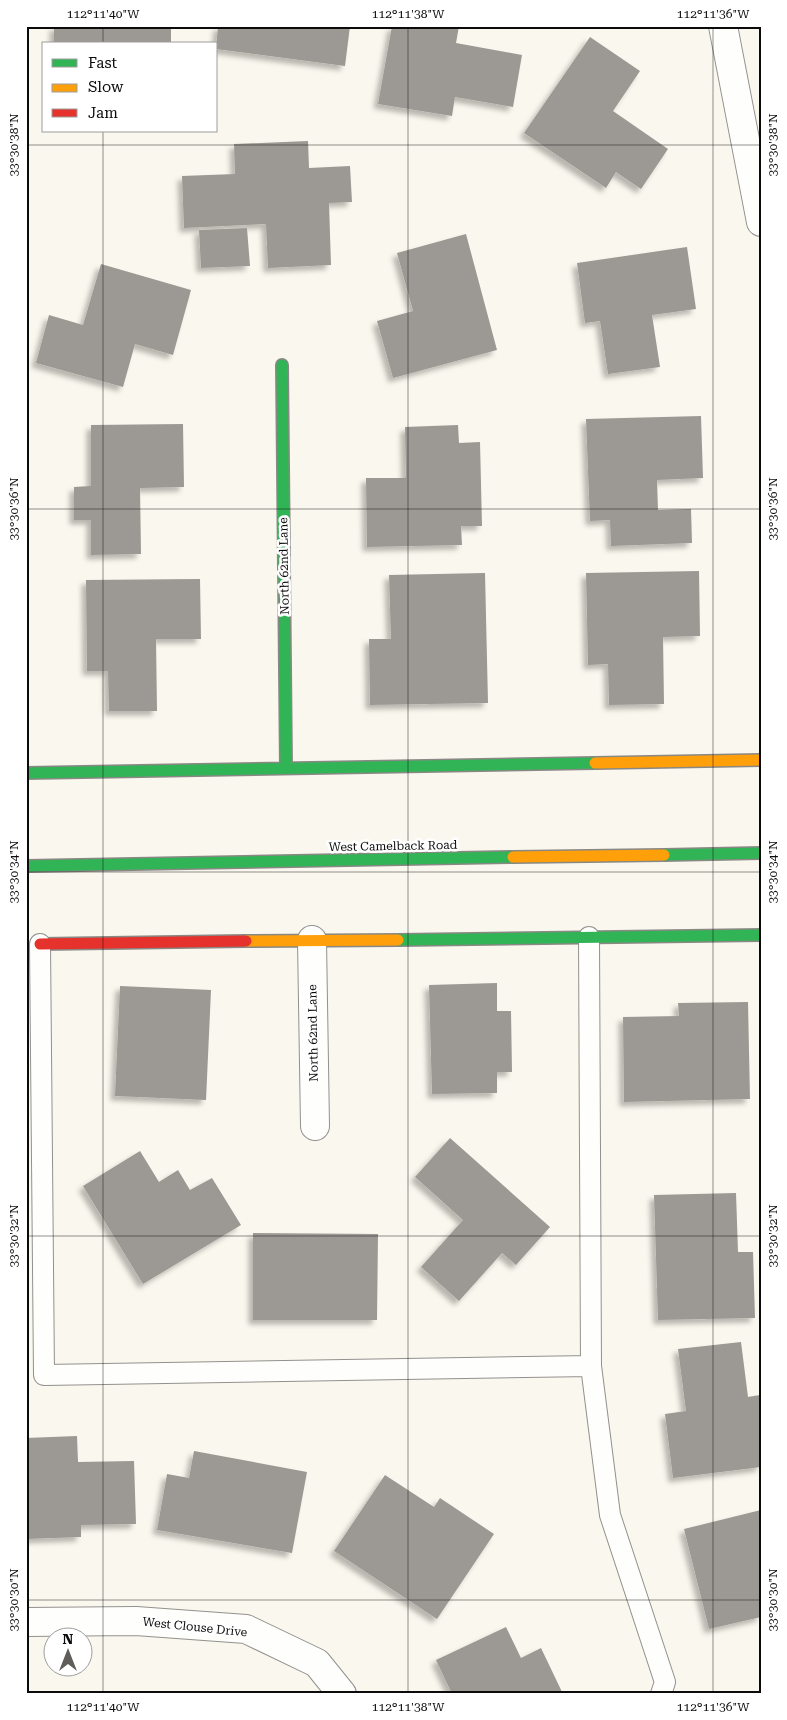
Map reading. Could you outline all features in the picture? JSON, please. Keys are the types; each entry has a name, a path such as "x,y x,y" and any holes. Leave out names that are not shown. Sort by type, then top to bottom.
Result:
{"street":[{"path":"723,26 761,222"},
{"name":"North 62nd Lane","path":"282,365 286,768"},
{"path":"26,773 761,760"},
{"name":"West Camelback Road","path":"26,866 761,853"},
{"path":"40,944 761,935"},
{"name":"North 62nd Lane","path":"312,940 315,1126"},
{"name":"West Clouse Drive","path":"26,1622 136,1621 246,1629 317,1664 342,1694"}],"lane":[{"path":"589,937 591,1366 610,1516 665,1682 660,1694"},
{"path":"40,944 44,1375 591,1366"}],"building":[{"path":"54,26 171,26 171,42 54,42"},
{"path":"218,26 350,26 345,66 218,49"},
{"path":"392,26 459,26 456,43 522,55 513,107 455,97 452,116 378,104"},
{"path":"590,37 640,71 613,111 668,149 641,189 616,172 606,188 524,133"},
{"path":"308,141 309,168 350,166 352,202 329,203 331,265 268,268 266,224 184,228 182,176 235,174 234,144"},
{"path":"247,228 250,266 201,268 199,230"},
{"path":"466,234 497,350 393,378 377,321 413,311 397,253"},
{"path":"687,247 696,309 652,315 660,367 608,374 600,321 585,323 577,263"},
{"path":"101,264 191,290 173,355 135,344 123,387 36,363 49,315 83,325"},
{"path":"701,416 703,478 657,480 658,510 691,509 692,543 611,546 610,520 590,521 586,419"},
{"path":"183,424 184,487 140,488 141,554 91,555 91,520 74,520 74,487 91,486 91,425"},
{"path":"458,425 459,443 480,442 482,526 461,526 462,545 367,547 366,478 406,478 405,427"},
{"path":"699,571 700,636 663,637 664,704 609,705 608,664 588,665 586,573"},
{"path":"485,573 488,703 370,705 369,639 391,639 389,575"},
{"path":"200,579 201,639 156,639 157,711 109,711 108,671 87,671 86,580"},
{"path":"497,983 497,1011 511,1011 512,1072 497,1072 497,1093 432,1094 429,985"},
{"path":"120,986 211,990 206,1100 115,1096"},
{"path":"748,1002 750,1099 624,1102 623,1017 679,1016 678,1003"},
{"path":"450,1138 550,1227 516,1265 502,1253 459,1301 421,1267 463,1220 415,1177"},
{"path":"140,1151 159,1182 178,1170 190,1190 212,1178 241,1225 143,1284 83,1186"},
{"path":"736,1193 738,1252 753,1252 755,1318 658,1320 654,1195"},
{"path":"253,1233 378,1234 377,1320 253,1320"},
{"path":"741,1342 748,1397 760,1395 761,1467 673,1478 665,1414 686,1411 678,1349"},
{"path":"77,1436 78,1462 134,1461 136,1524 81,1525 81,1537 26,1539 26,1438"},
{"path":"194,1451 307,1472 292,1553 157,1530 167,1474 189,1478"},
{"path":"385,1475 434,1507 440,1498 494,1534 437,1619 334,1551"},
{"path":"761,1510 761,1617 709,1629 684,1529"},
{"path":"506,1627 521,1658 541,1648 563,1694 452,1694 436,1660"}],"traffic: fast":[{"path":"282,365 286,768"},
{"path":"26,773 595,763"},
{"path":"664,855 761,853"},
{"path":"26,866 513,857"},
{"path":"398,940 761,935"}],"traffic: slow":[{"path":"595,763 761,760"},
{"path":"513,857 664,855"},
{"path":"246,941 398,940"}],"traffic: jam":[{"path":"40,944 246,941"}]}
